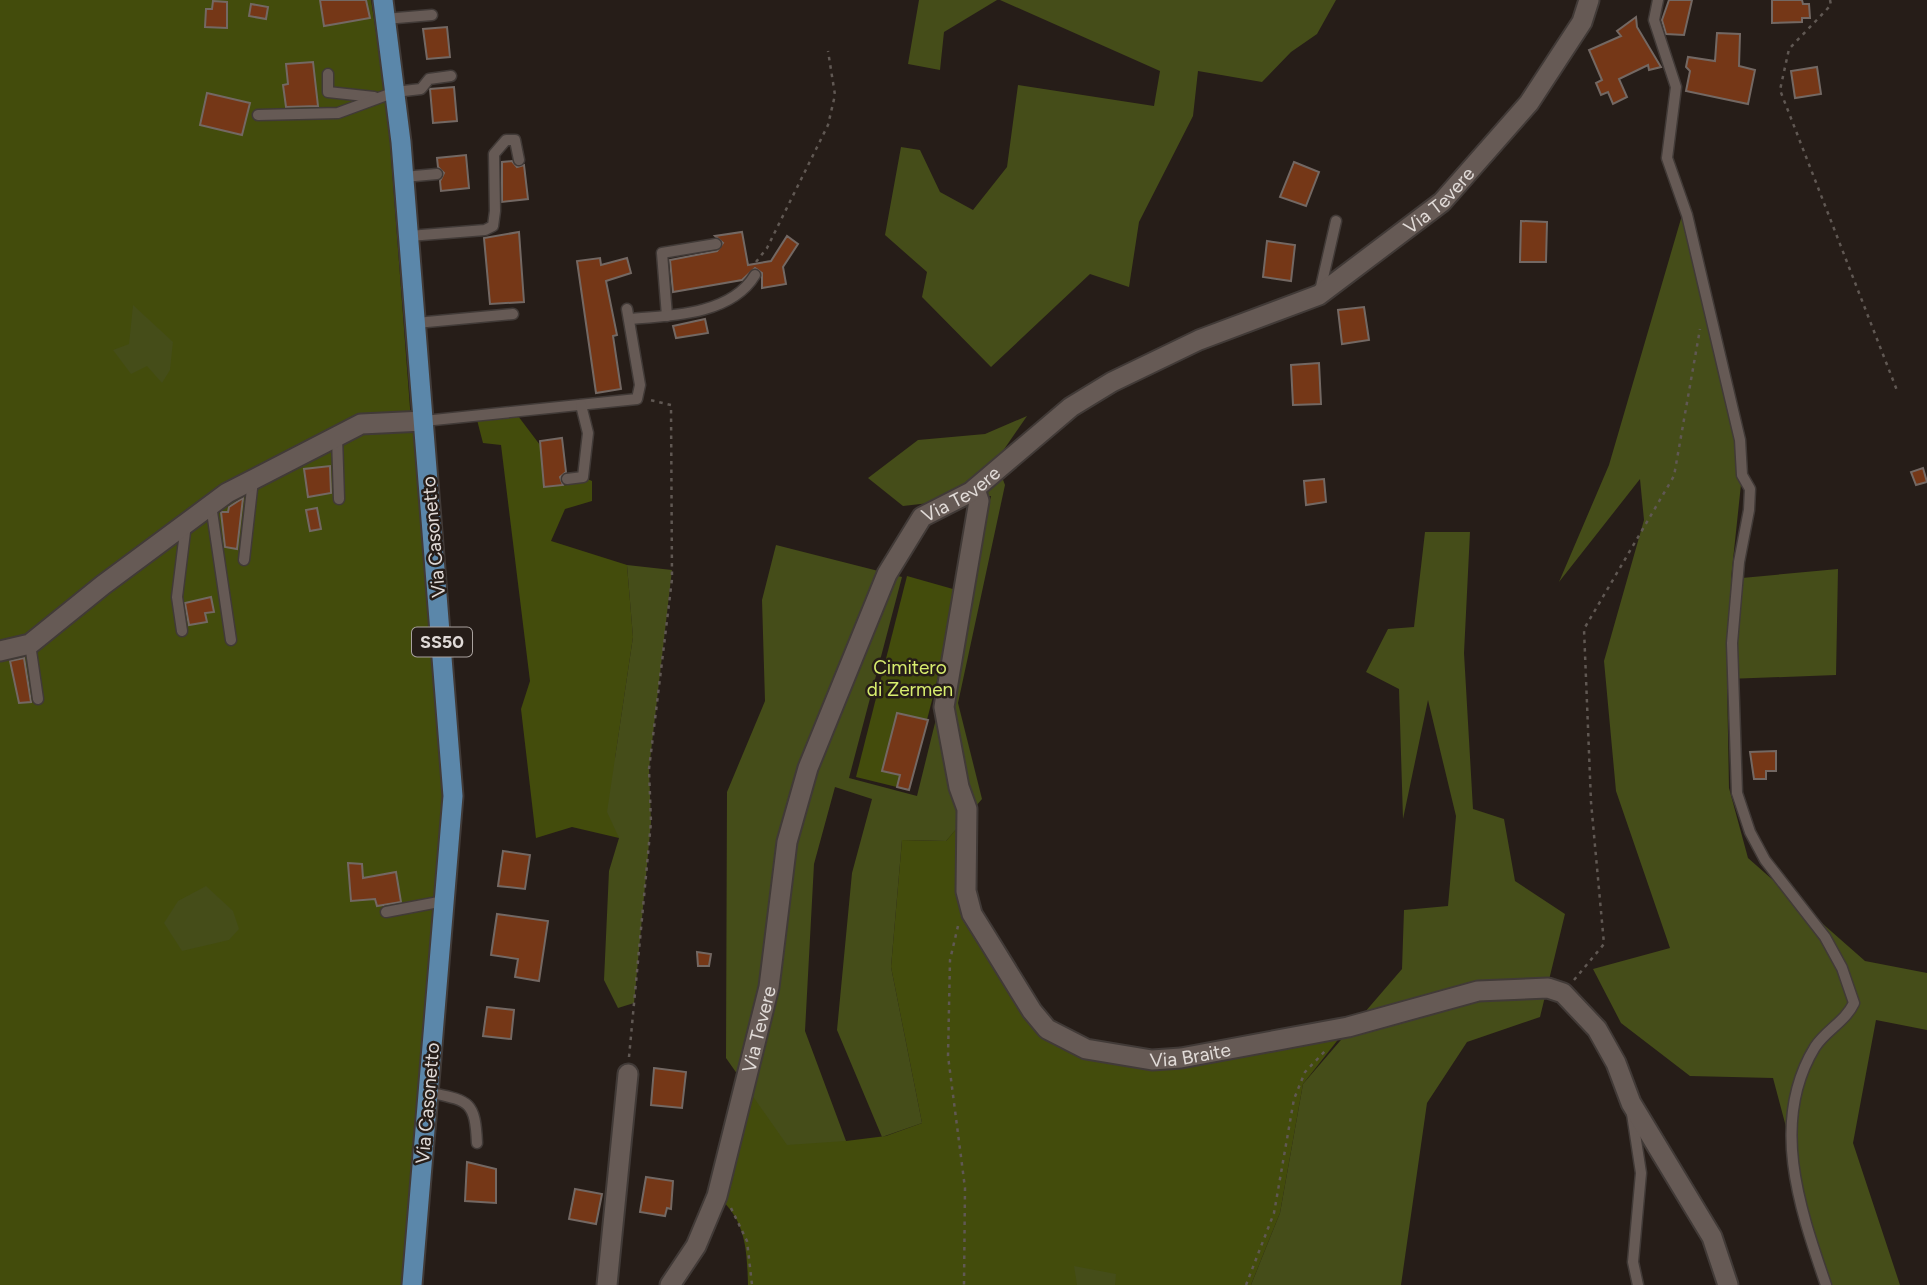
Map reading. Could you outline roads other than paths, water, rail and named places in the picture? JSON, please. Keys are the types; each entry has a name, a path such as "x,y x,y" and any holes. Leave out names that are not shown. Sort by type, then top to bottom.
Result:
{"main road":[{"name":"Via Casonetto","path":"384,10 386,95 404,177 453,796 412,1285"}],"street":[{"name":"Via Tevere","path":"670,1285 695,1246 717,1196 769,987 787,842 808,768 887,574 922,517 975,489 1071,407 1112,382 1199,340 1319,295 1442,202 1530,103 1582,22 1589,0"},
{"path":"0,651 30,644 186,523 253,480 361,424 424,421"},
{"name":"Via Braite","path":"975,489 979,501 944,707 959,787 967,809 968,842 964,863 966,891 972,914 1032,1011 1048,1029 1086,1049 1152,1060 1181,1058 1348,1027 1478,991 1548,988 1563,993 1597,1029 1616,1063 1631,1103"},
{"path":"607,1285 628,1074"},
{"path":"1631,1103 1712,1237 1728,1285"}],"lane":[{"path":"1658,0 1654,20 1676,87 1667,158 1687,215 1740,440 1742,475 1750,489 1749,510 1739,562 1732,643 1737,793 1750,832 1765,860 1825,937 1842,968 1854,1003 1847,1016 1817,1044 1802,1073 1793,1111 1790,1148 1803,1214 1826,1285"},
{"path":"384,10 432,15"},
{"path":"328,74 328,92 386,95"},
{"path":"258,115 338,113 386,95 421,89 429,79 451,76"},
{"path":"409,236 485,230 493,226 494,154 506,140 515,140 519,160"},
{"path":"404,177 437,174"},
{"path":"1319,295 1336,221"},
{"path":"667,316 662,253 716,244"},
{"path":"424,421 637,399 640,385 628,314 667,316 709,308 748,287 755,275"},
{"path":"416,323 513,314"},
{"path":"567,479 583,477 588,433 581,405"},
{"path":"337,436 339,499"},
{"path":"244,560 253,480"},
{"path":"211,505 231,640"},
{"path":"182,631 177,597 186,523"},
{"path":"30,644 38,699"},
{"path":"386,912 444,901"},
{"path":"428,1092 470,1105 476,1114 477,1143"},
{"path":"1631,1103 1641,1173 1633,1262 1639,1285"}],"park label":[{"name":"Cimitero di Zermen","path":"910,678"}]}
